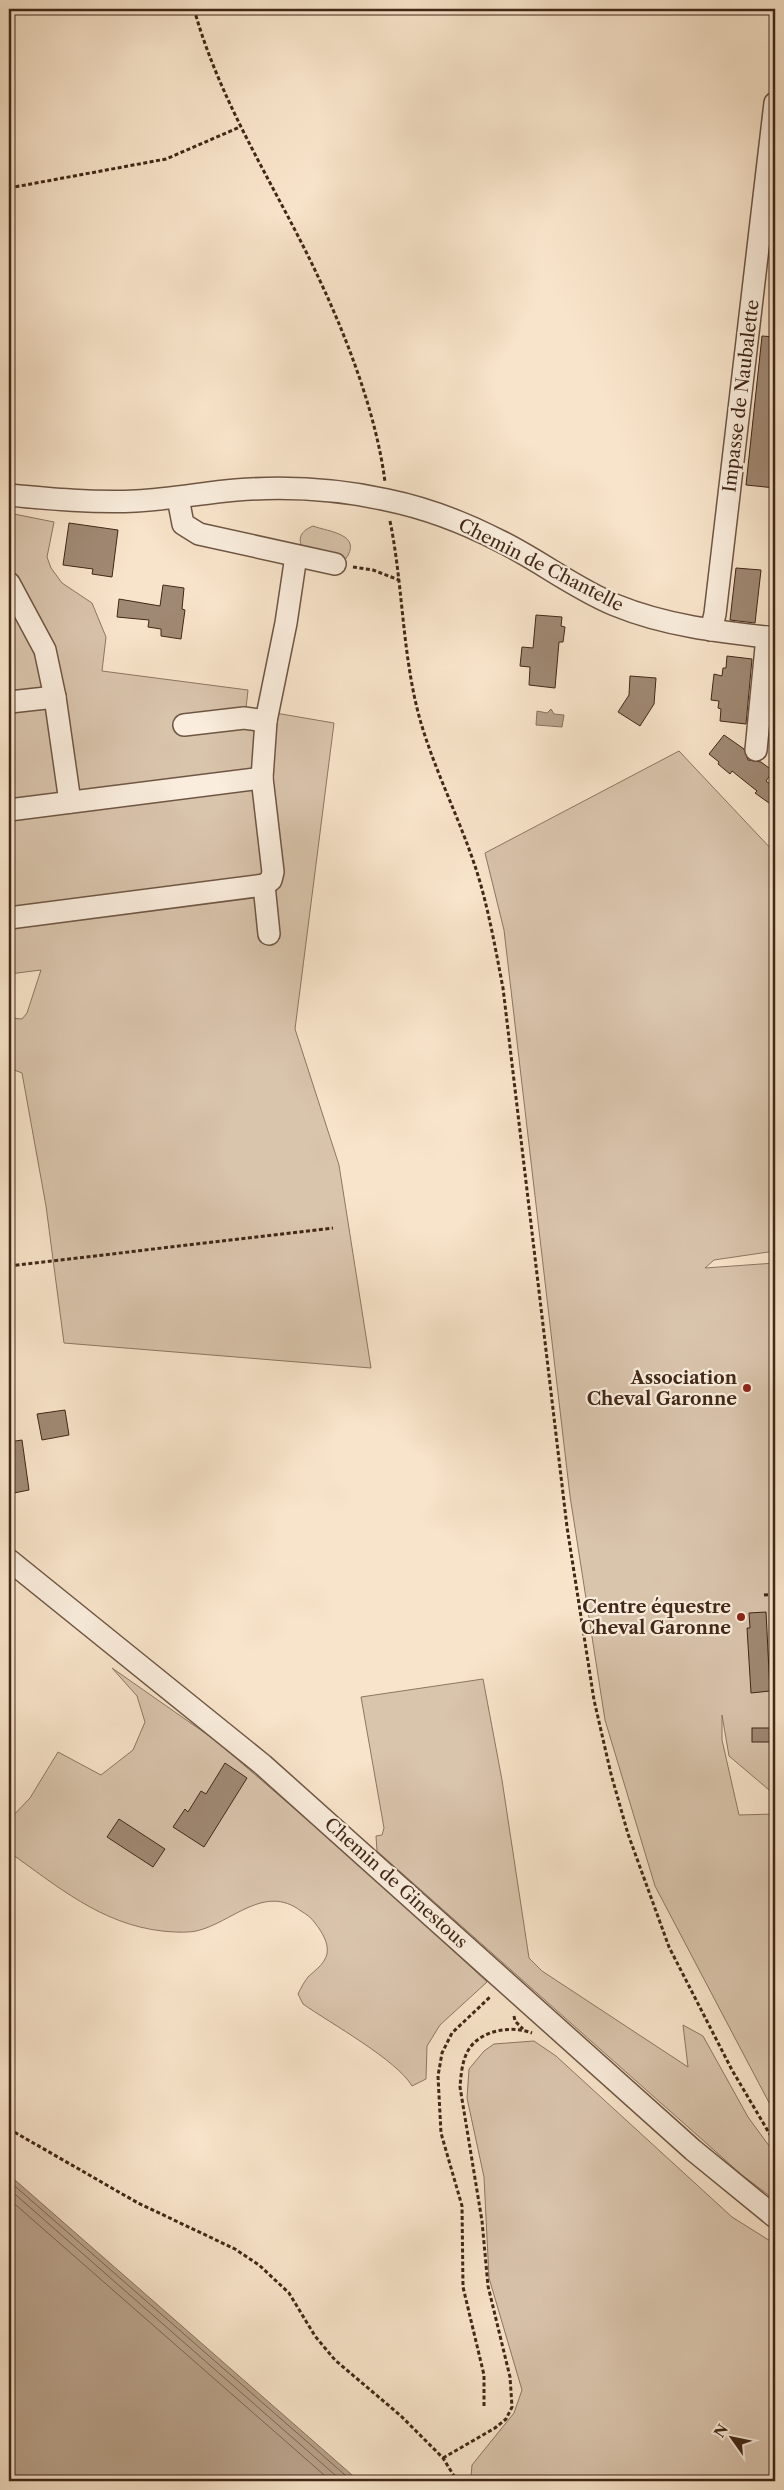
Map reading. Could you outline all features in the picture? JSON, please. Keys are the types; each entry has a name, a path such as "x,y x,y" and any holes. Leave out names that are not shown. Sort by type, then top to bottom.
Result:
{"street":[{"name":"Impasse de Naubalette","path":"711,630 715,614 775,103"},
{"name":"Chemin de Chantelle","path":"9,495 90,501 178,498 236,490 293,488 335,490 388,500 441,516 500,541 573,585 616,605 674,623 711,630 771,637"},
{"path":"178,498 183,524 199,534 335,564"},
{"path":"9,918 264,885 271,880 274,872 262,778 266,721 286,623 296,556"},
{"path":"9,583 45,650 55,697 70,802"},
{"path":"756,750 771,637"},
{"path":"10,702 55,697"},
{"path":"184,725 244,718 266,721"},
{"path":"9,810 262,778"},
{"path":"264,885 269,934"},
{"name":"Chemin de Ginestous","path":"9,1560 263,1765 693,2150 775,2217"}],"path":[{"path":"194,9 240,128 313,265 336,315 371,420 385,485"},
{"path":"9,188 166,159 240,128"},
{"path":"390,516 400,580 411,682 419,718 475,866 492,927 504,998 567,1527 594,1700 611,1774 628,1834 670,1947 732,2070 775,2143"},
{"path":"335,564 373,570 400,580"},
{"path":"9,1266 333,1228"},
{"path":"764,1595 775,1594"},
{"path":"484,2406 484,2375 463,2287 462,2206 441,2133 438,2076 442,2053 452,2032 494,1993"},
{"path":"443,2458 495,2428 506,2419 512,2407 510,2376 488,2286 482,2221 460,2087 462,2067 468,2050 482,2037 501,2030 523,2030 539,2036"},
{"path":"9,2129 138,2202 235,2249 259,2266 289,2293 315,2336 335,2360 401,2416 443,2458 457,2481"}],"shaded area":[{"path":"9,513 54,522 47,557 51,568 62,583 92,603 106,637 102,671 248,690 246,708 334,723 295,1029 339,1165 371,1368 64,1343 46,1206 22,1073 9,1068 10,1018 22,1019 27,1013 41,970 9,974"},
{"path":"313,526 347,539 350,551 345,560 303,549 300,541 301,535"},
{"path":"679,751 775,853 775,1251 714,1260 705,1268 775,1263 775,1795 729,1756 722,1715 722,1740 739,1815 775,1814 775,2114 655,1886 605,1720 570,1496 504,930 485,853"},
{"path":"112,1668 215,1740 386,1888 487,1982 440,2025 427,2046 426,2079 412,2086 404,2076 378,2054 303,2004 298,1994 308,1977 324,1961 327,1954 327,1946 312,1919 287,1903 274,1901 261,1903 196,1931 170,1932 140,1927 99,1912 81,1902 9,1852 9,1820 30,1798 58,1752 101,1775 133,1750 145,1722 137,1696"},
{"path":"483,1679 502,1780 529,1958 542,1971 688,2067 683,2025 703,2036 748,2117 775,2154 775,2200 742,2175 377,1851 376,1836 382,1835 384,1828 361,1697"},
{"path":"534,2041 556,2056 732,2217 775,2244 775,2481 474,2481 471,2477 472,2465 514,2413 522,2390 489,2278 484,2177 467,2098 469,2069 484,2051 494,2044"}],"water":[{"path":"551,709 554,714 564,715 562,727 536,725 537,711 547,713"},
{"path":"9,2175 15,2180 359,2481 9,2481"}],"building":[{"path":"762,336 775,337 775,488 746,485"},
{"path":"69,523 118,530 112,577 92,574 93,569 63,565"},
{"path":"736,568 761,570 755,623 730,620"},
{"path":"163,585 184,588 182,609 185,610 181,639 161,636 161,629 148,627 149,620 117,617 119,599 160,606"},
{"path":"536,615 562,617 561,626 565,627 563,642 559,642 555,688 529,685 530,667 520,666 522,647 533,648"},
{"path":"727,656 752,659 746,724 720,721 721,709 718,708 719,701 711,700 714,674 722,676 723,668 726,668"},
{"path":"630,676 656,678 654,704 640,726 618,712 629,695"},
{"path":"775,688 775,728 771,727"},
{"path":"724,735 744,749 748,760 761,762 773,771 766,781 775,788 769,803 755,793 757,791 732,771 730,774 709,754"},
{"path":"65,1410 69,1435 42,1440 37,1414"},
{"path":"22,1440 29,1490 9,1494 9,1442"},
{"path":"766,1612 770,1691 751,1693 747,1628 750,1628 749,1613"},
{"path":"752,1728 775,1728 775,1742 752,1742"},
{"path":"225,1763 247,1778 204,1847 173,1827 185,1809 188,1812 201,1791 206,1794"},
{"path":"119,1819 165,1849 153,1867 107,1837"}],"place":[{"name":"Association Cheval Garonne","path":"747,1388"},
{"name":"Centre équestre Cheval Garonne","path":"741,1617"}]}
